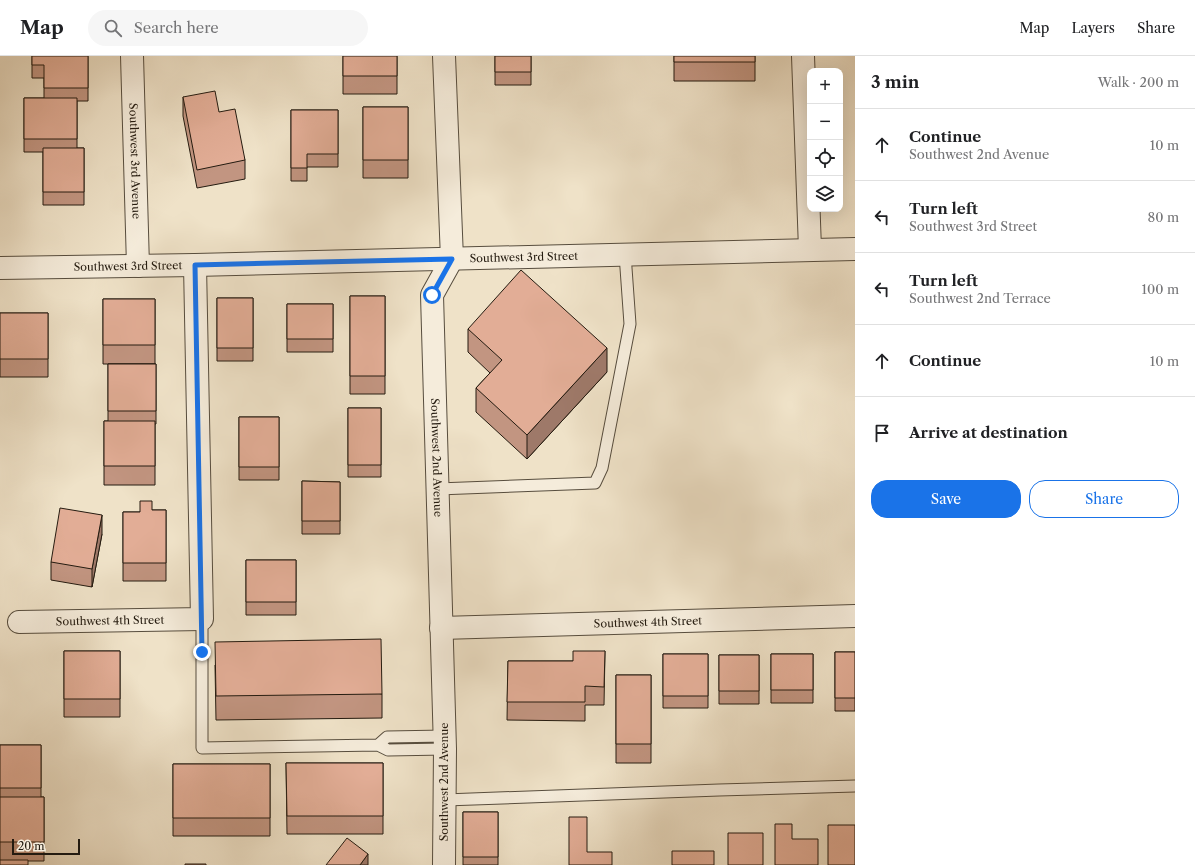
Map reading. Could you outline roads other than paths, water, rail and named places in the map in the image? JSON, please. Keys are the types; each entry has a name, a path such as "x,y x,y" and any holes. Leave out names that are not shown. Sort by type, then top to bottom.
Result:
{"street":[{"name":"Southwest 3rd Avenue","path":"132,56 138,266"},
{"path":"444,56 452,259"},
{"path":"803,56 810,249"},
{"name":"Southwest 3rd Street","path":"0,268 452,259 855,248"},
{"name":"Southwest 2nd Avenue","path":"444,865 445,743 432,295 452,259"},
{"path":"195,265 202,619"},
{"name":"Southwest 4th Street","path":"442,628 855,616"},
{"name":"Southwest 4th Street","path":"19,622 202,619"}],"lane":[{"path":"438,489 595,483 602,468 630,324 625,254"},
{"path":"202,619 202,748 378,745 388,737 445,743"},
{"path":"445,800 855,786"}]}
